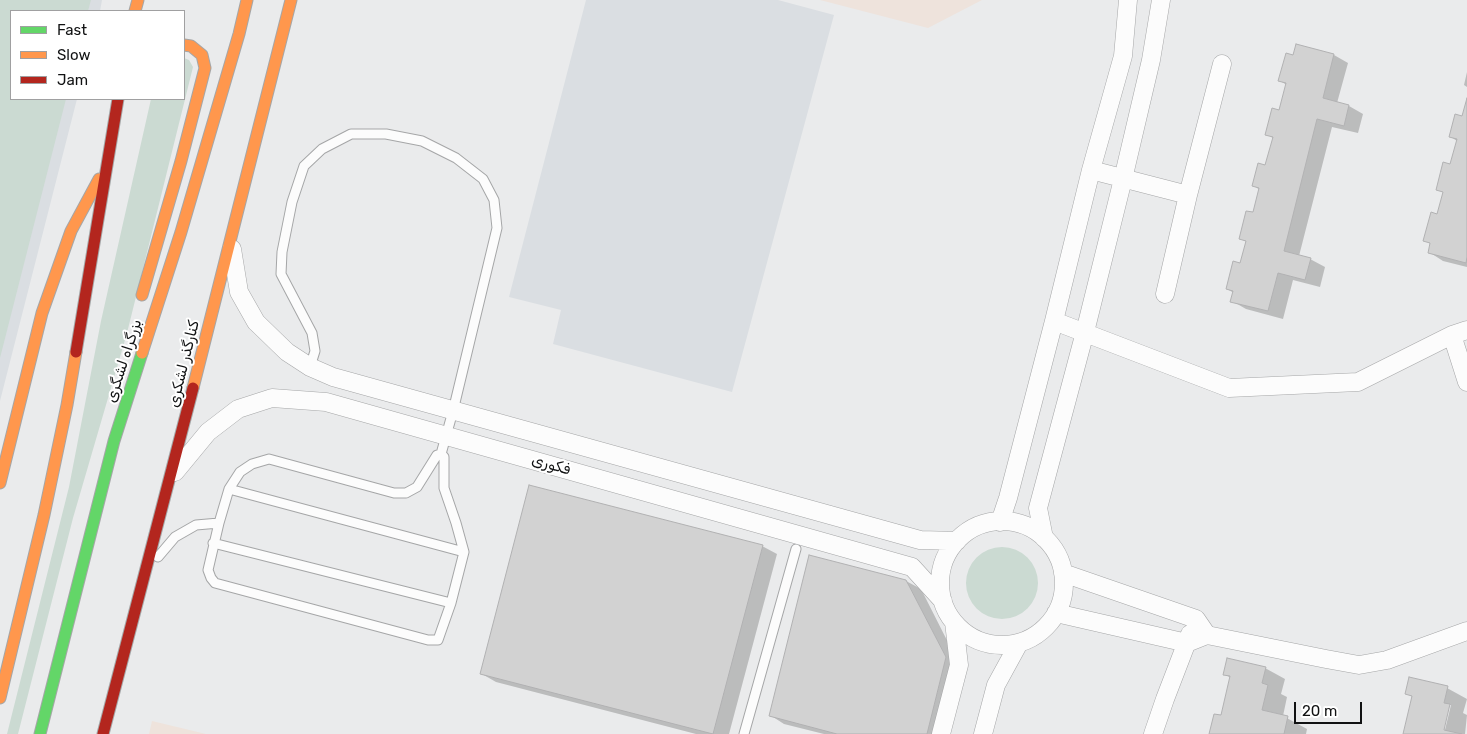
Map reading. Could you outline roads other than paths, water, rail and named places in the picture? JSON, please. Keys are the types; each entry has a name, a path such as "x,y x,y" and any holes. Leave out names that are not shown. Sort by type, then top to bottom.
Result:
{"main road":[{"name":"بزرگراه لشگری","path":"40,734 114,441 181,232 239,34 247,0"},
{"name":"کنارگذر لشکری","path":"103,734 142,588 291,0"},
{"path":"140,302 181,161 205,68 202,55 191,46 185,45"},
{"path":"0,698 44,515 68,404 118,100"},
{"path":"0,483 42,313 71,231 93,187 108,164 126,123"},
{"path":"114,441 128,358"}],"street":[{"path":"1000,522 1054,321 1091,170 1123,56 1128,0"},
{"path":"1044,538 1038,508 1123,180 1151,60 1161,0"},
{"path":"1165,294 1222,64"},
{"path":"1091,170 1123,180 1188,195"},
{"name":"فکوری","path":"231,240 239,292 256,322 287,352 310,367 333,377 920,540 957,541"},
{"path":"1054,321 1229,388 1358,382 1460,333 1467,382"},
{"name":"فکوری","path":"170,478 208,432 238,409 272,398 326,402 912,567 943,601"},
{"path":"1000,522 1016,523 1031,529 1044,538 1053,548 1059,560 1063,573 1064,587 1062,600 1047,626 1034,636 1019,643 1003,646 987,644 972,638 954,622 943,601 940,585 942,569 948,554 957,541 969,531 984,524 1000,522"},
{"path":"1063,573 1196,619 1207,635"},
{"path":"1056,613 1187,643 1207,635 1359,665 1387,660 1467,631"},
{"path":"1153,734 1196,619"},
{"path":"941,734 959,665 954,622"},
{"path":"983,734 996,685 1019,643"}],"lane":[{"path":"310,367 315,351 312,333 281,274 282,252 292,202 304,166 322,149 351,134 386,134 422,141 456,158 483,179 494,200 497,228 441,454 437,455 417,486 406,493 394,492 269,460 252,464 240,472 229,489 218,523 208,570 210,578 215,583 428,640 438,640 451,603 464,552 444,488 444,457 441,454"},
{"path":"229,489 464,552"},
{"path":"142,588 157,558 175,537 196,525 218,523"},
{"path":"214,544 451,603"},
{"path":"744,734 796,549"}]}
